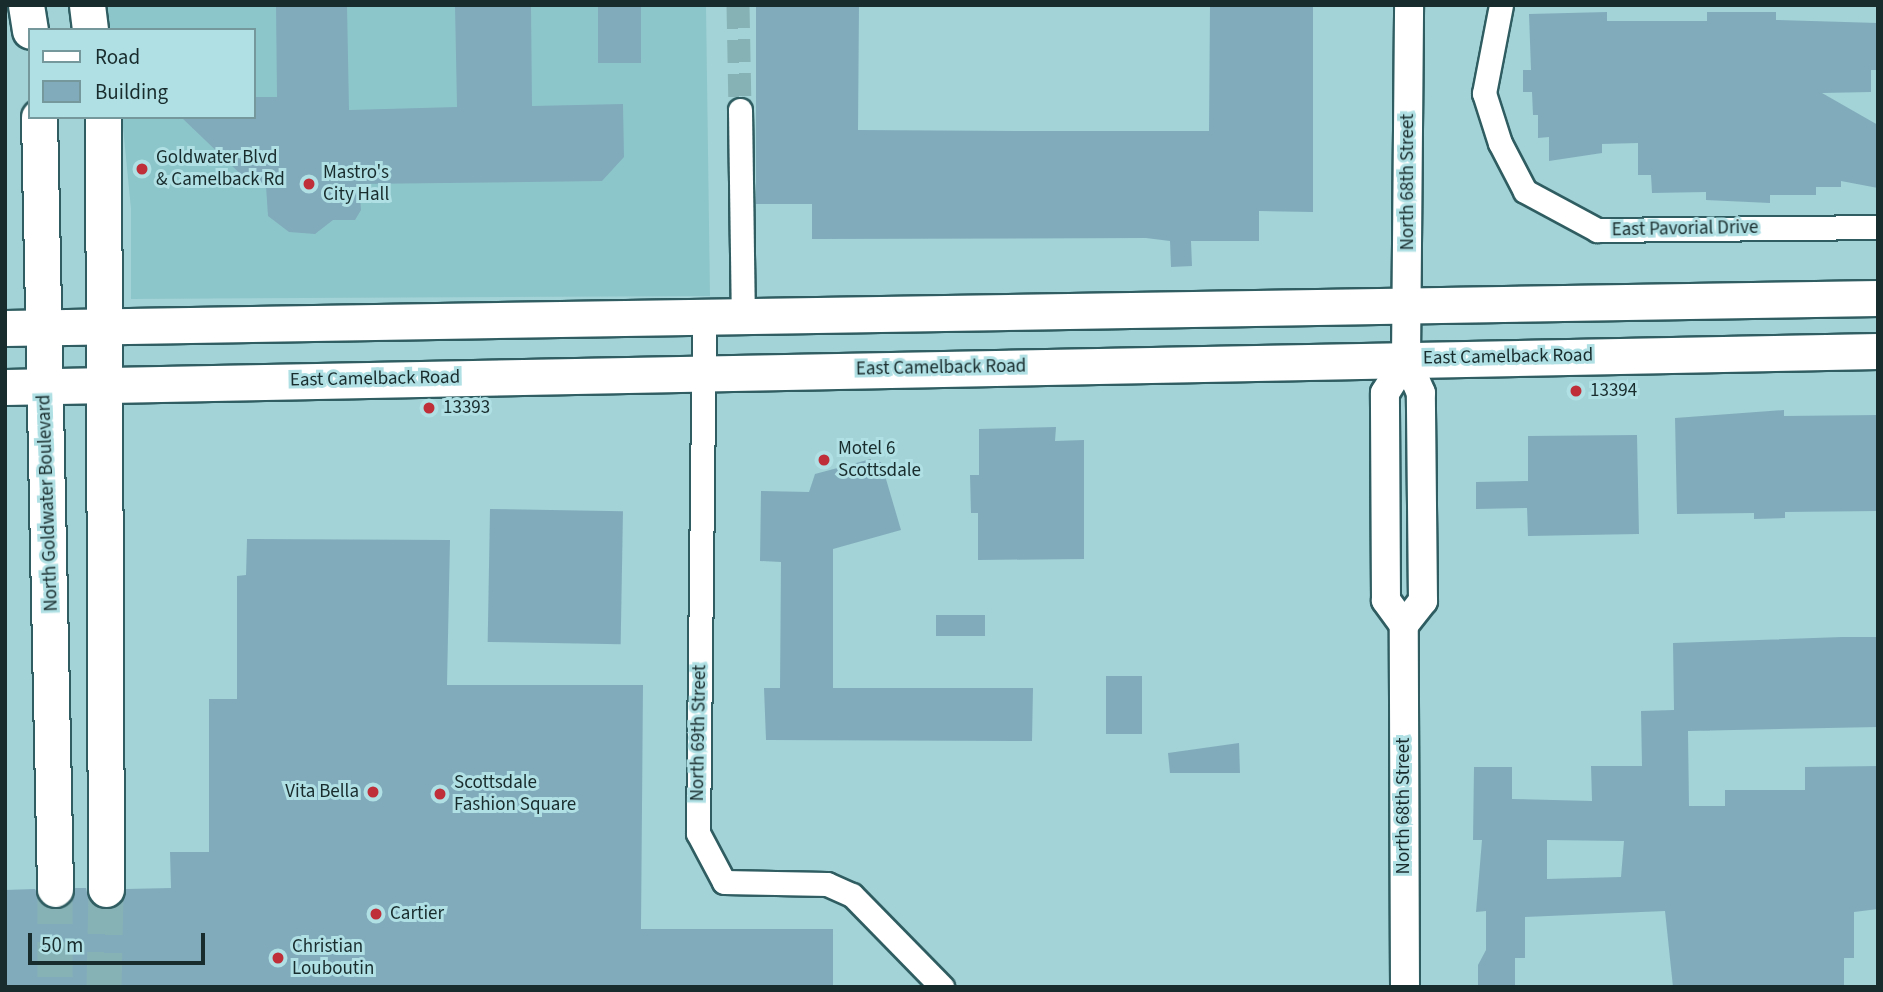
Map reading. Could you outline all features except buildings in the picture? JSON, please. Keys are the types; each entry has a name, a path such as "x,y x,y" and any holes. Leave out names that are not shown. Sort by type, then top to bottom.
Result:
{"main road":[{"path":"26,5 29,28"},
{"path":"87,5 90,28"},
{"name":"North Goldwater Boulevard","path":"39,119 53,651 54,792 83,839 81,889 106,832"},
{"path":"103,119 106,326 106,832"},
{"path":"5,328 1878,298"},
{"name":"East Camelback Road","path":"5,387 1878,351"},
{"path":"53,651 69,666 73,784 106,832"}],"street":[{"name":"North 68th Street","path":"1405,987 1404,625 1423,601 1421,393 1406,359 1409,5"},
{"name":"East Pavorial Drive","path":"1500,5 1484,93 1500,143 1525,191 1597,230 1878,227"},
{"path":"740,110 743,317"},
{"name":"North 69th Street","path":"704,318 698,833 724,882 827,884 852,895 942,987"},
{"path":"1404,625 1386,600 1385,393 1406,359"}],"shaded area":[{"path":"103,5 706,5 710,296 131,299 131,209 122,119 256,119 256,28 108,28"}],"tunnel":[{"path":"738,5 740,110"},
{"path":"55,889 55,987"},
{"path":"104,987 106,889"}],"place":[{"name":"Goldwater Blvd & Camelback Rd","path":"142,169"},
{"name":"Mastro's City Hall","path":"309,184"},
{"name":"13394","path":"1576,391"},
{"name":"13393","path":"429,408"},
{"name":"Motel 6 Scottsdale","path":"824,460"},
{"name":"Vita Bella","path":"373,792"},
{"name":"Scottsdale Fashion Square","path":"440,794"},
{"name":"Cartier","path":"376,914"},
{"name":"Christian Louboutin","path":"278,958"}]}
